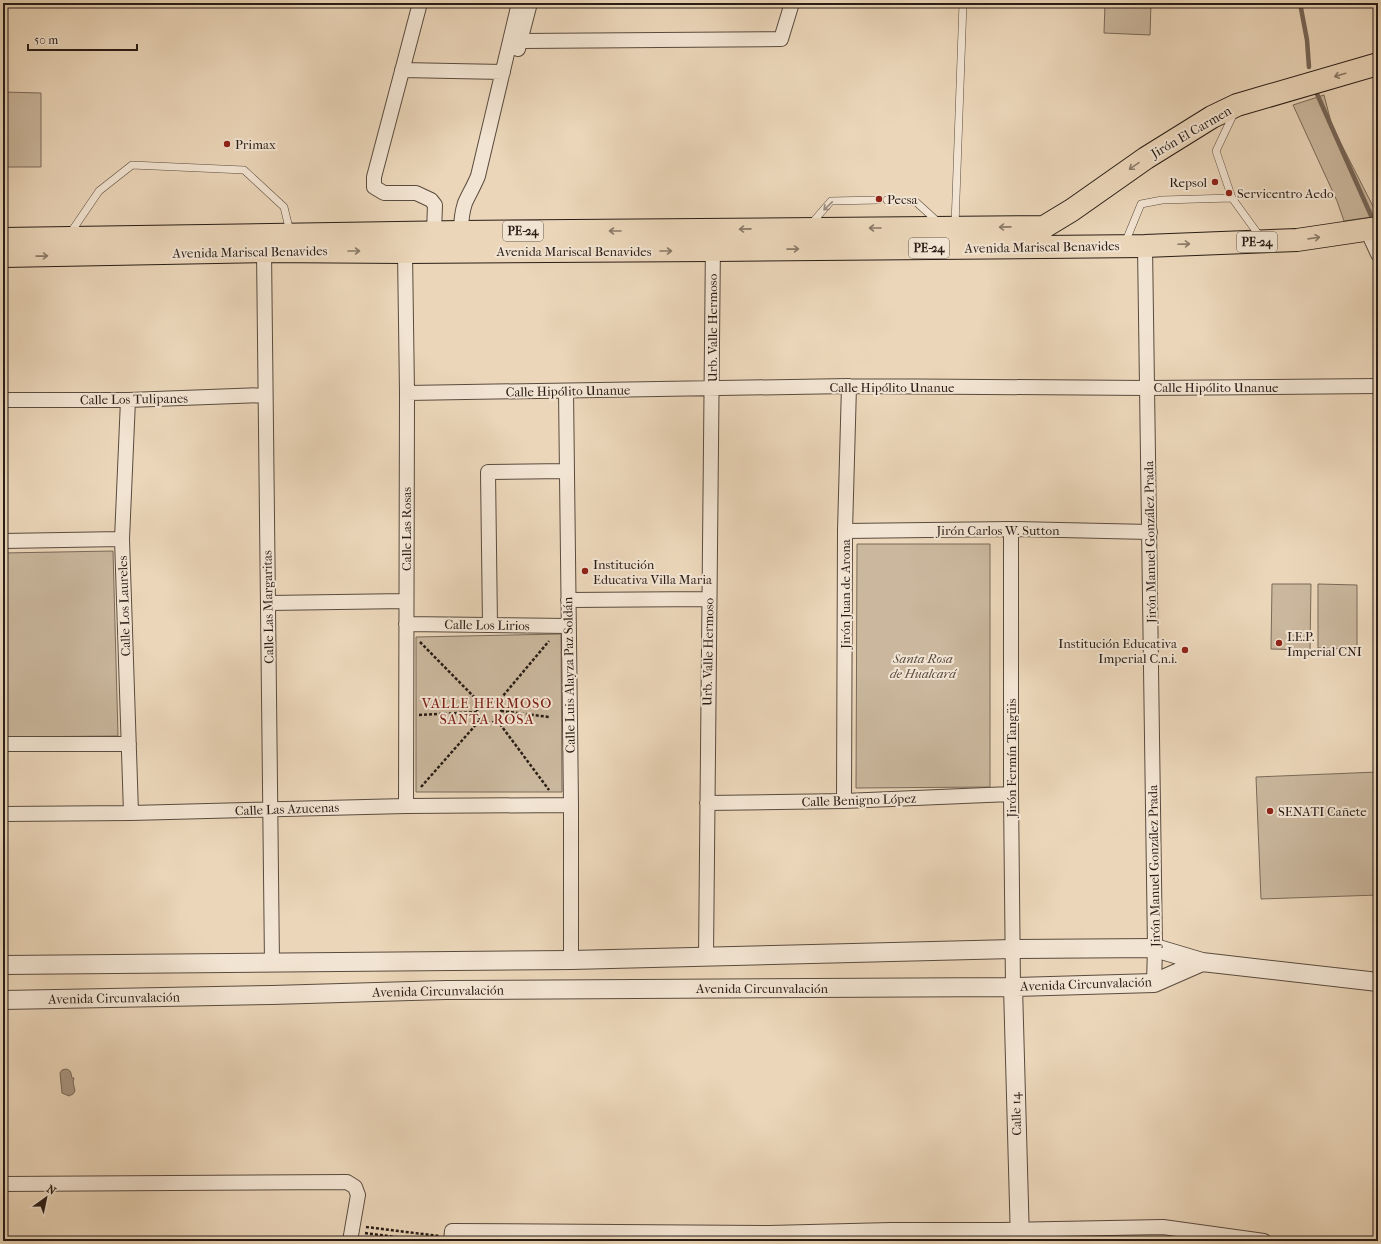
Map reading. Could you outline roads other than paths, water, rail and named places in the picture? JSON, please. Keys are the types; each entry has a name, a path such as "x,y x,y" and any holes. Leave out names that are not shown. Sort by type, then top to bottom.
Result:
{"highway":[{"name":"Jirón El Carmen","path":"1044,227 1072,210 1146,158 1212,117 1237,105 1378,64"},
{"path":"1072,210 1073,221 1084,246"},
{"name":"Avenida Mariscal Benavides","path":"3,256 264,251 405,252 713,240 807,229 1044,227"},
{"name":"PE-24","path":"1135,246 1298,240 1372,229"},
{"name":"Avenida Mariscal Benavides","path":"3,239 461,232 713,240 1135,246"}],"street":[{"path":"420,3 374,177 374,187 384,193 416,194 431,200 435,206 434,232"},
{"path":"461,232 463,211 478,176 519,3"},
{"path":"496,101 506,90 521,41 530,3"},
{"path":"521,41 781,39 792,3"},
{"path":"402,70 502,72"},
{"path":"1372,229 1378,254"},
{"name":"Urb. Valle Hermoso","path":"706,957 708,599 713,240"},
{"name":"Jirón Manuel González Prada","path":"1135,246 1147,388 1155,948 1154,983"},
{"name":"Calle Las Margaritas","path":"264,251 272,963"},
{"name":"Calle Las Rosas","path":"405,252 407,393 406,806"},
{"name":"Calle Hipólito Unanue","path":"407,393 849,386 1147,388 1378,386"},
{"name":"Jirón Juan de Arona","path":"844,801 845,531 849,386"},
{"name":"Calle Luis Alayza Paz Soldán","path":"566,391 571,805 571,960"},
{"name":"Calle Los Tulipanes","path":"3,400 128,400 265,395"},
{"name":"Calle Los Laureles","path":"128,400 122,539 132,813"},
{"path":"490,625 488,472 567,471"},
{"name":"Jirón Carlos W. Sutton","path":"845,531 1011,528 1150,532"},
{"name":"Jirón Fermín Tangüis","path":"1011,528 1013,987"},
{"path":"3,541 122,539"},
{"path":"568,600 708,599"},
{"path":"269,603 406,601"},
{"name":"Calle Los Lirios","path":"406,624 568,626"},
{"path":"3,744 129,744"},
{"name":"Calle Benigno López","path":"707,803 844,801 1011,794"},
{"name":"Calle Las Azucenas","path":"3,814 132,813 406,806 571,805"},
{"path":"3,966 571,960 1013,949 1155,948 1202,962 1378,982"},
{"path":"549,960 551,989"},
{"path":"446,990 448,961"},
{"name":"Avenida Circunvalación","path":"3,1000 446,990 1013,987 1154,983 1202,962"},
{"name":"Calle 14","path":"1013,987 1020,1235"},
{"path":"3,1184 347,1182 355,1187 358,1195 351,1233"},
{"path":"451,1237 768,1237 891,1230 1020,1235 1164,1227 1264,1241"}],"lane":[{"path":"950,228 963,3"},
{"path":"1237,105 1216,151 1232,198 1264,241"},
{"path":"67,238 98,191 132,165 244,170 284,208 291,234"},
{"path":"1135,246 1141,204 1162,200 1232,198"},
{"path":"807,229 831,201 878,200"},
{"path":"887,200 916,202 950,228"}],"waterway":[{"path":"1300,3 1307,40 1309,67"},
{"path":"1317,94 1373,220"}],"place":[{"name":"Primax","path":"227,144"},
{"name":"Repsol","path":"1215,182"},
{"name":"Servicentro Aedo","path":"1229,193"},
{"name":"Pecsa","path":"879,199"},
{"name":"Institución Educativa Villa Maria","path":"585,571"},
{"name":"I.E.P. Imperial CNI","path":"1279,643"},
{"name":"Institución Educativa Imperial C.n.i.","path":"1185,650"},
{"name":"SENATI Cañete","path":"1270,811"}],"district":[{"name":"VALLE HERMOSO SANTA ROSA","path":"487,712"}],"park label":[{"name":"Santa Rosa de Hualcará","path":"923,666"}]}
